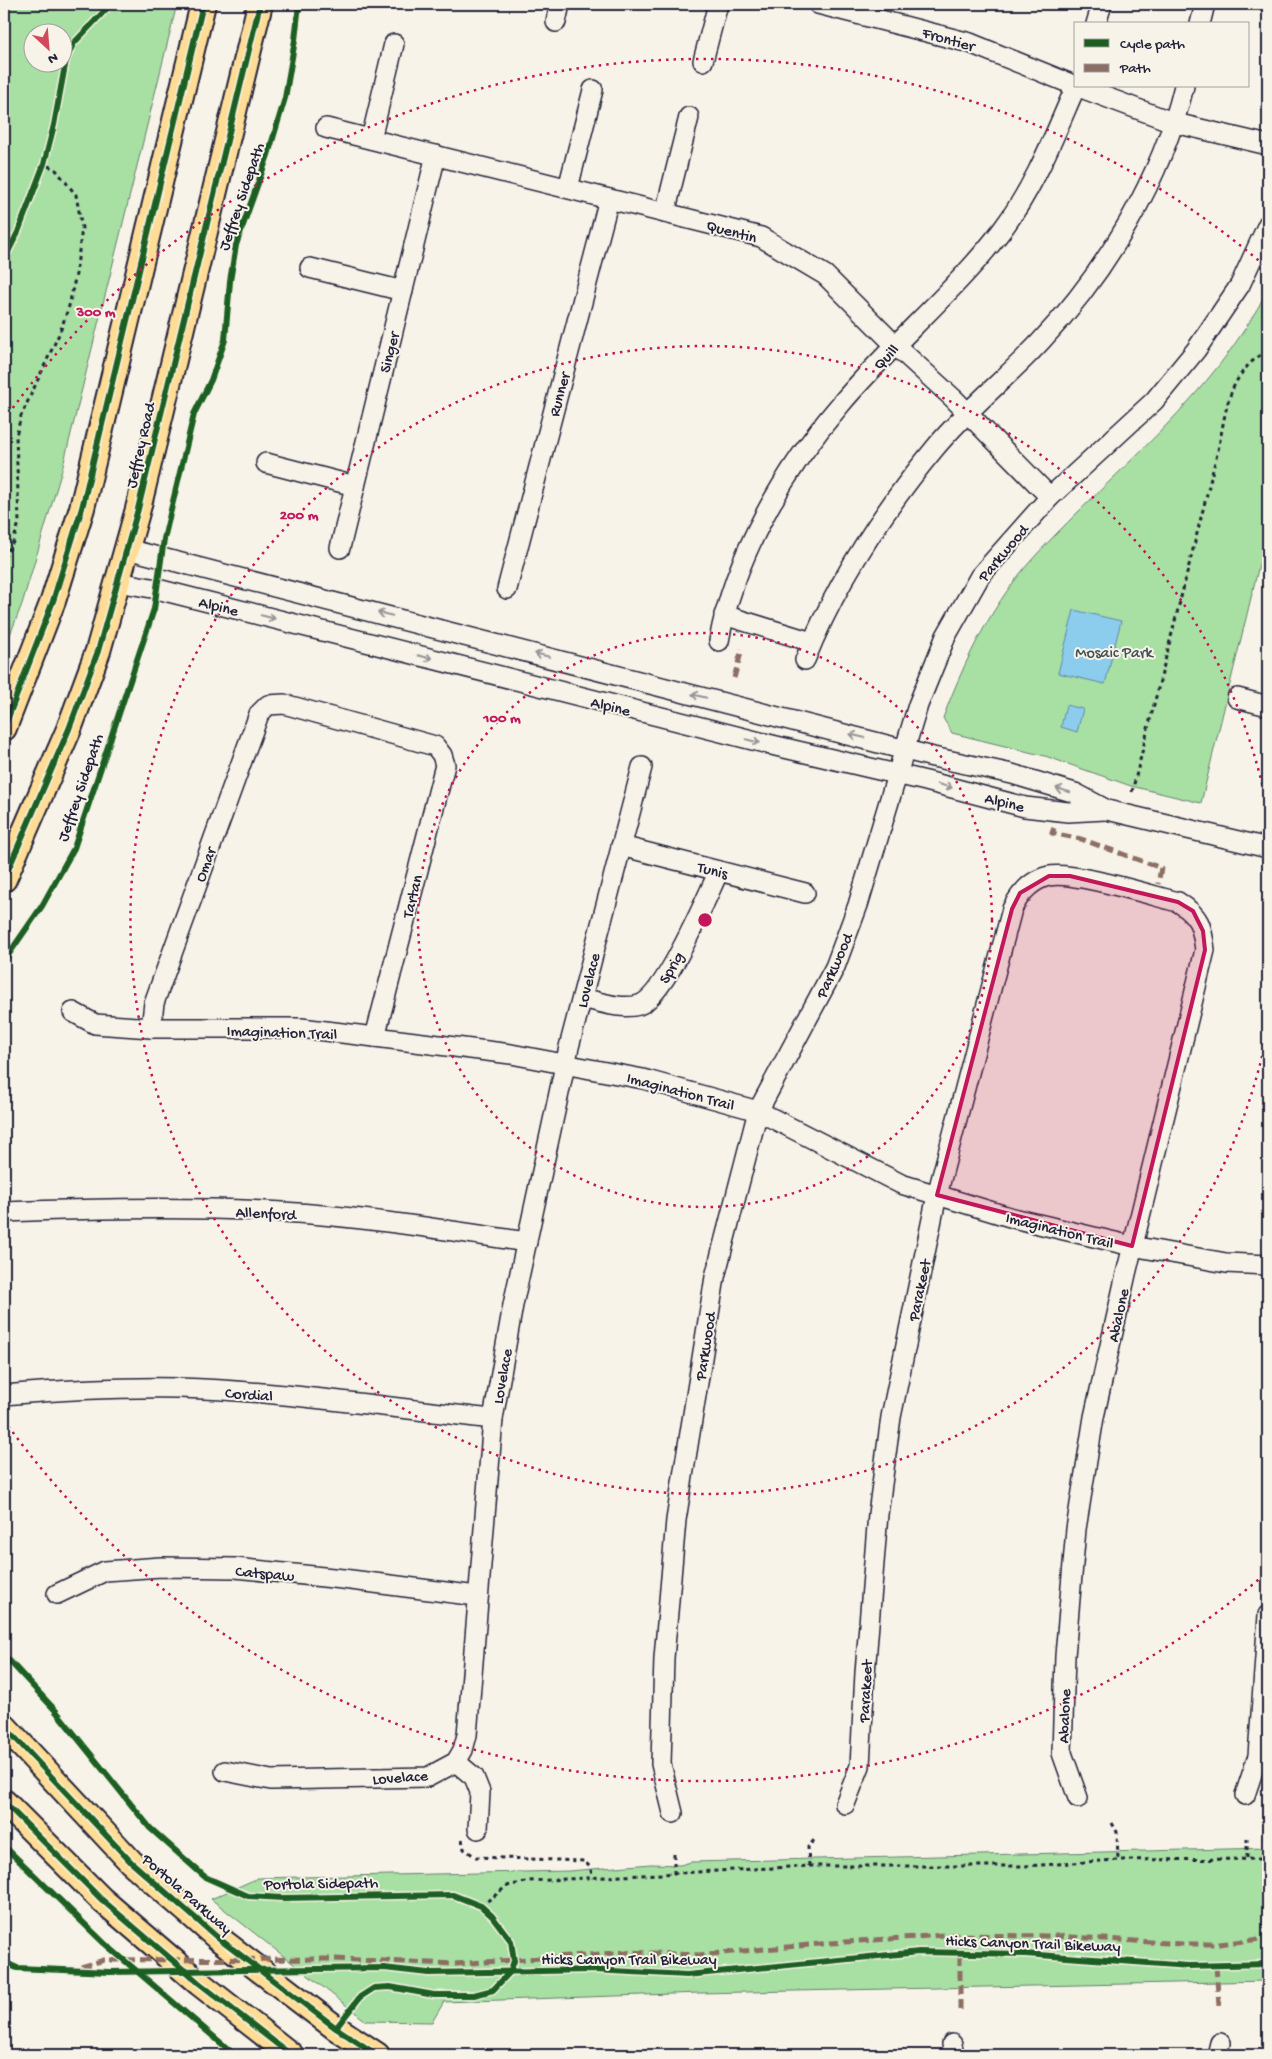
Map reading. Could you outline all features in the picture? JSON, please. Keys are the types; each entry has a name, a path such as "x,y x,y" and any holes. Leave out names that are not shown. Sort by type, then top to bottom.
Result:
{"main road":[{"path":"4,728 53,601 82,508 203,4"},
{"name":"Jeffrey Road","path":"4,879 69,729 98,651 127,549 260,4"},
{"name":"Portola Parkway","path":"4,1726 131,1862 218,1938 336,2028 377,2055"},
{"path":"4,1802 101,1899 199,1983 291,2055"}],"street":[{"path":"556,22 560,4"},
{"path":"703,60 718,4"},
{"name":"Frontier","path":"818,4 970,42 1074,85"},
{"path":"1097,22 1102,4"},
{"path":"1200,22 1205,4"},
{"path":"371,139 394,44"},
{"name":"Quill","path":"720,641 724,616 746,549 786,479 839,405 972,267 1002,229 1037,175 1075,88"},
{"name":"Frontier","path":"1081,88 1175,123 1268,145"},
{"path":"805,660 828,605 871,534 935,448 1042,340 1098,270 1138,203 1156,168 1175,123 1184,88"},
{"path":"568,188 593,90"},
{"path":"666,213 689,117"},
{"name":"Quentin","path":"326,128 760,237 825,275 895,345 968,413 1050,496"},
{"name":"Singer","path":"340,548 436,156"},
{"name":"Runner","path":"507,589 609,199"},
{"name":"Parkwood","path":"673,1813 661,1764 664,1658 676,1520 715,1277 758,1111 835,967 858,905 918,705 946,636 980,576 1050,496 1154,401 1196,350 1240,285 1268,224"},
{"path":"310,268 403,290"},
{"path":"266,464 356,486"},
{"name":"Alpine","path":"127,549 933,758 1012,774 1075,793 1107,810 1268,848"},
{"name":"Alpine","path":"118,582 157,589 766,744 897,774 1025,807 1068,812 1107,810"},
{"path":"724,616 812,642"},
{"path":"1237,698 1268,706"},
{"name":"Tartan","path":"268,705 284,704 435,746 442,755 445,765 376,1036"},
{"name":"Omar","path":"151,1028 154,1003 258,714 268,705"},
{"name":"Lovelace","path":"225,1771 272,1780 428,1777 456,1762 463,1750 467,1735 493,1419 513,1305 565,1064 642,767"},
{"name":"Tunis","path":"621,846 805,893"},
{"name":"Sprig","path":"582,998 624,1007 640,1005 654,994 666,978 719,871"},
{"name":"Parakeet","path":"845,1804 860,1766 865,1673 878,1514 891,1417 937,1196 1012,908 1020,894 1034,882 1049,876 1070,876 1124,889"},
{"name":"Abalone","path":"1078,1798 1062,1753 1065,1656 1076,1529 1094,1416 1132,1246 1206,950 1203,931 1193,912 1178,902 1124,889"},
{"name":"Imagination Trail","path":"73,1012 95,1024 151,1028 302,1028 376,1036 511,1054 643,1079 758,1111 901,1184 937,1196 1013,1218 1132,1246 1226,1263 1268,1264"},
{"name":"Allenford","path":"4,1212 126,1207 285,1212 407,1224 527,1242"},
{"name":"Cordial","path":"4,1395 85,1388 180,1388 310,1398 493,1419"},
{"name":"Catspaw","path":"57,1594 105,1571 161,1567 235,1568 477,1596"},
{"path":"1245,1795 1258,1756 1268,1615"},
{"path":"456,1762 474,1777 480,1792 469,1830"}],"path":[{"path":"4,558 13,542 19,523 16,436 24,408 57,338 69,306 76,274 82,228 76,195 56,170 43,166 46,156"},
{"path":"1132,792 1218,450 1226,405 1234,384 1247,366 1268,350"},
{"path":"1112,1823 1117,1832 1118,1860"},
{"path":"469,1830 464,1848 476,1857 584,1861 590,1867 593,1878"},
{"path":"1247,1858 1248,1837"},
{"path":"809,1866 808,1847 816,1838"},
{"path":"674,1853 674,1874"},
{"path":"482,1907 496,1893 515,1883 593,1878 809,1866 1025,1866 1118,1860 1268,1859"}],"highlighted area":[{"path":"1049,876 1070,876 1178,902 1193,911 1203,931 1205,950 1132,1246 937,1195 1012,909 1020,893"}],"green space":[{"path":"4,4 177,4 62,470 22,604 4,650"},
{"name":"Mosaic Park","path":"1268,289 1268,528 1201,803 1131,786 1045,756 952,733 943,718 971,652 1007,591 1037,554 1192,397 1246,328"},
{"path":"1268,1848 1268,1981 700,1993 444,2002 432,2022 366,2021 211,1899 258,1878 569,1871 651,1864 680,1865 691,1862"}],"water":[{"path":"1074,610 1121,621 1105,684 1058,673"},
{"path":"1066,705 1083,709 1077,732 1061,727"}],"marked path":[{"path":"734,678 742,649"},
{"path":"1054,828 1052,833 1081,839 1161,868 1158,884"},
{"path":"81,1967 104,1960 335,1959 455,1964 628,1952 699,1955 944,1935 1056,1936 1183,1944 1219,1944 1268,1938"},
{"path":"960,1953 960,2010"},
{"path":"1216,1966 1219,2006"}],"cycle path":[{"path":"4,260 18,232 44,164 54,125 66,60 73,44 111,4"},
{"path":"4,728 53,601 82,508 203,4"},
{"path":"4,879 69,729 98,651 138,509 260,4"},
{"name":"Jeffrey Sidepath","path":"4,961 42,906 74,848 154,609 164,539 194,414 211,380 225,340 230,281 236,245 268,155 285,98 299,4"},
{"name":"Portola Sidepath","path":"4,1655 55,1710 150,1828 205,1877 248,1896 283,1898 453,1895 481,1906 492,1916 511,1941 514,1961 510,1972 493,1990 474,1995 434,1995 390,1987 374,1988 360,1997 336,2028"},
{"path":"4,1726 131,1862 218,1938 336,2028 377,2055"},
{"path":"4,1802 101,1899 199,1983 291,2055"},
{"path":"4,1846 104,1943 235,2055"},
{"name":"Hicks Canyon Trail Bikeway","path":"4,1962 17,1968 109,1972 384,1968 428,1973 594,1970 687,1975 919,1952 1025,1954 1189,1966 1268,1964"}]}
